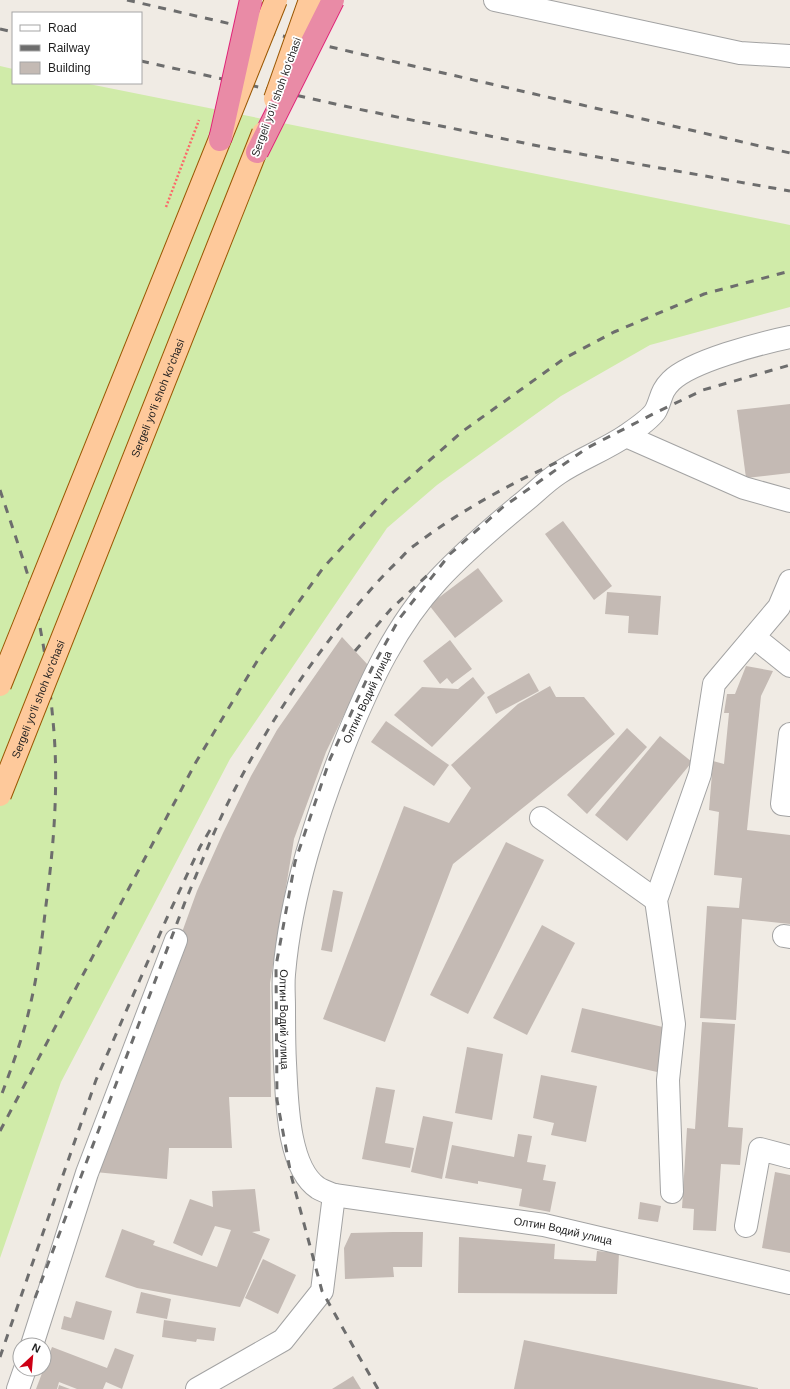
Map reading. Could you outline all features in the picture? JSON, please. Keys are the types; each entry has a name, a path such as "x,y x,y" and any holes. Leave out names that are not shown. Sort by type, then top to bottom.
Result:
{"highway":[{"path":"220,140 251,0"},
{"path":"257,152 333,0"}],"main road":[{"path":"0,685 276,0"},
{"name":"Sergeli yo‘li shoh ko‘chasi","path":"0,795 257,152 310,0"}],"street":[{"path":"495,0 740,53 790,56"},
{"name":"Олтин Водий улица","path":"790,337 766,342 691,368 674,378 664,389 655,413 626,436 558,474 484,535 435,583 408,618 375,674 360,705 335,769 321,810 299,887 291,923 284,976 286,1076 289,1118 294,1145 302,1170 308,1179 319,1189 334,1196 544,1225 790,1283"},
{"path":"626,436 744,488 790,501"},
{"path":"672,1192 668,1080 674,1024 656,900 700,774 714,684 779,607 790,581"},
{"path":"754,637 790,666"},
{"path":"790,734 782,804 790,805"},
{"path":"541,818 656,900"},
{"path":"35,1337 87,1174 176,940"},
{"path":"746,1226 760,1149 790,1157"},
{"path":"197,1389 283,1340 322,1291 334,1196"},
{"path":"18,1389 22,1377"}],"path":[{"path":"163,214 200,120"}],"green space":[{"path":"0,66 12,69 12,84 89,84 790,225 790,307 650,345 561,396 437,485 387,528 230,759 61,1082 0,1258"}],"building":[{"path":"790,404 790,473 746,478 737,410"},
{"path":"563,521 612,586 594,600 545,534"},
{"path":"478,568 503,601 455,638 429,605"},
{"path":"607,592 661,596 658,635 628,633 629,616 605,614"},
{"path":"342,637 368,665 326,752 294,839 270,983 271,1097 229,1097 232,1148 169,1148 167,1179 95,1172 197,891 223,833 251,776 277,730"},
{"path":"450,640 472,669 452,684 447,678 440,684 423,661"},
{"path":"746,666 773,671 761,696 747,830 790,835 790,924 742,919 736,1020 700,1018 707,906 739,908 742,878 714,875 719,812 709,810 713,761 724,764 729,713 724,713 727,694 735,694"},
{"path":"529,673 539,691 496,714 487,697"},
{"path":"473,677 485,693 432,747 394,715 422,687 458,689"},
{"path":"550,686 556,697 584,697 615,734 453,864 385,1042 323,1019 404,806 449,823 471,788 451,765 518,704"},
{"path":"386,721 449,765 434,786 371,742"},
{"path":"627,728 647,747 587,814 567,795"},
{"path":"660,736 692,762 627,841 595,815"},
{"path":"506,842 544,860 468,1014 430,995"},
{"path":"333,890 343,892 332,952 321,950"},
{"path":"542,925 575,943 527,1035 493,1018"},
{"path":"582,1008 667,1028 657,1072 571,1052"},
{"path":"702,1022 735,1024 728,1127 743,1128 740,1165 721,1164 716,1231 693,1230 694,1209 682,1208 687,1128 695,1129"},
{"path":"467,1047 503,1054 492,1120 455,1113"},
{"path":"541,1075 597,1086 586,1142 551,1135 554,1123 533,1118"},
{"path":"376,1087 395,1090 385,1143 414,1148 410,1168 362,1159"},
{"path":"423,1116 453,1122 442,1179 411,1172"},
{"path":"518,1134 532,1136 527,1162 546,1165 543,1180 556,1182 550,1212 519,1206 522,1189 478,1181 478,1184 445,1178 452,1145 514,1157"},
{"path":"775,1172 790,1175 790,1253 762,1248"},
{"path":"255,1189 260,1231 252,1232 270,1239 240,1307 137,1288 105,1277 122,1229 155,1241 153,1245 217,1267 231,1230 215,1226 202,1256 173,1243 190,1199 213,1207 212,1191"},
{"path":"640,1202 661,1206 658,1222 638,1219"},
{"path":"423,1232 422,1267 393,1267 394,1277 345,1279 344,1248 351,1233"},
{"path":"459,1237 555,1244 554,1259 596,1261 597,1251 619,1253 617,1294 458,1293"},
{"path":"263,1259 296,1275 278,1314 245,1298"},
{"path":"141,1292 171,1299 167,1319 136,1313"},
{"path":"76,1301 112,1311 104,1340 61,1329 64,1316 71,1318"},
{"path":"164,1320 216,1328 214,1341 197,1339 196,1342 162,1337"},
{"path":"524,1340 758,1388 758,1389 514,1389"},
{"path":"52,1347 107,1368 115,1348 134,1355 122,1389 106,1382 103,1389 77,1389 59,1382 57,1389 36,1389 41,1377 52,1377"},
{"path":"353,1376 361,1389 332,1389"},
{"path":"59,1385 70,1389 58,1389"}],"railway":[{"path":"127,0 790,153"},
{"path":"0,29 12,32"},
{"path":"142,61 358,109 558,150 790,191"},
{"path":"0,1131 196,762 262,653 323,568 391,494 463,431 565,358 614,332 704,294 790,271"},
{"path":"378,1389 322,1291 291,1175 277,1100 276,966 295,862 330,759 372,668 399,619 450,554 503,507 587,448 655,413 703,390 790,365"},
{"path":"35,1298 185,902 228,803 260,743 302,677 333,635 379,581 411,548 450,520 487,498 564,459"},
{"path":"0,490 29,579 37,614 49,686 56,767 55,813 51,859 38,969 24,1030 0,1099"},
{"path":"355,651 391,609 431,572"},
{"path":"0,1357 96,1080 166,920 200,847 213,825"}]}
